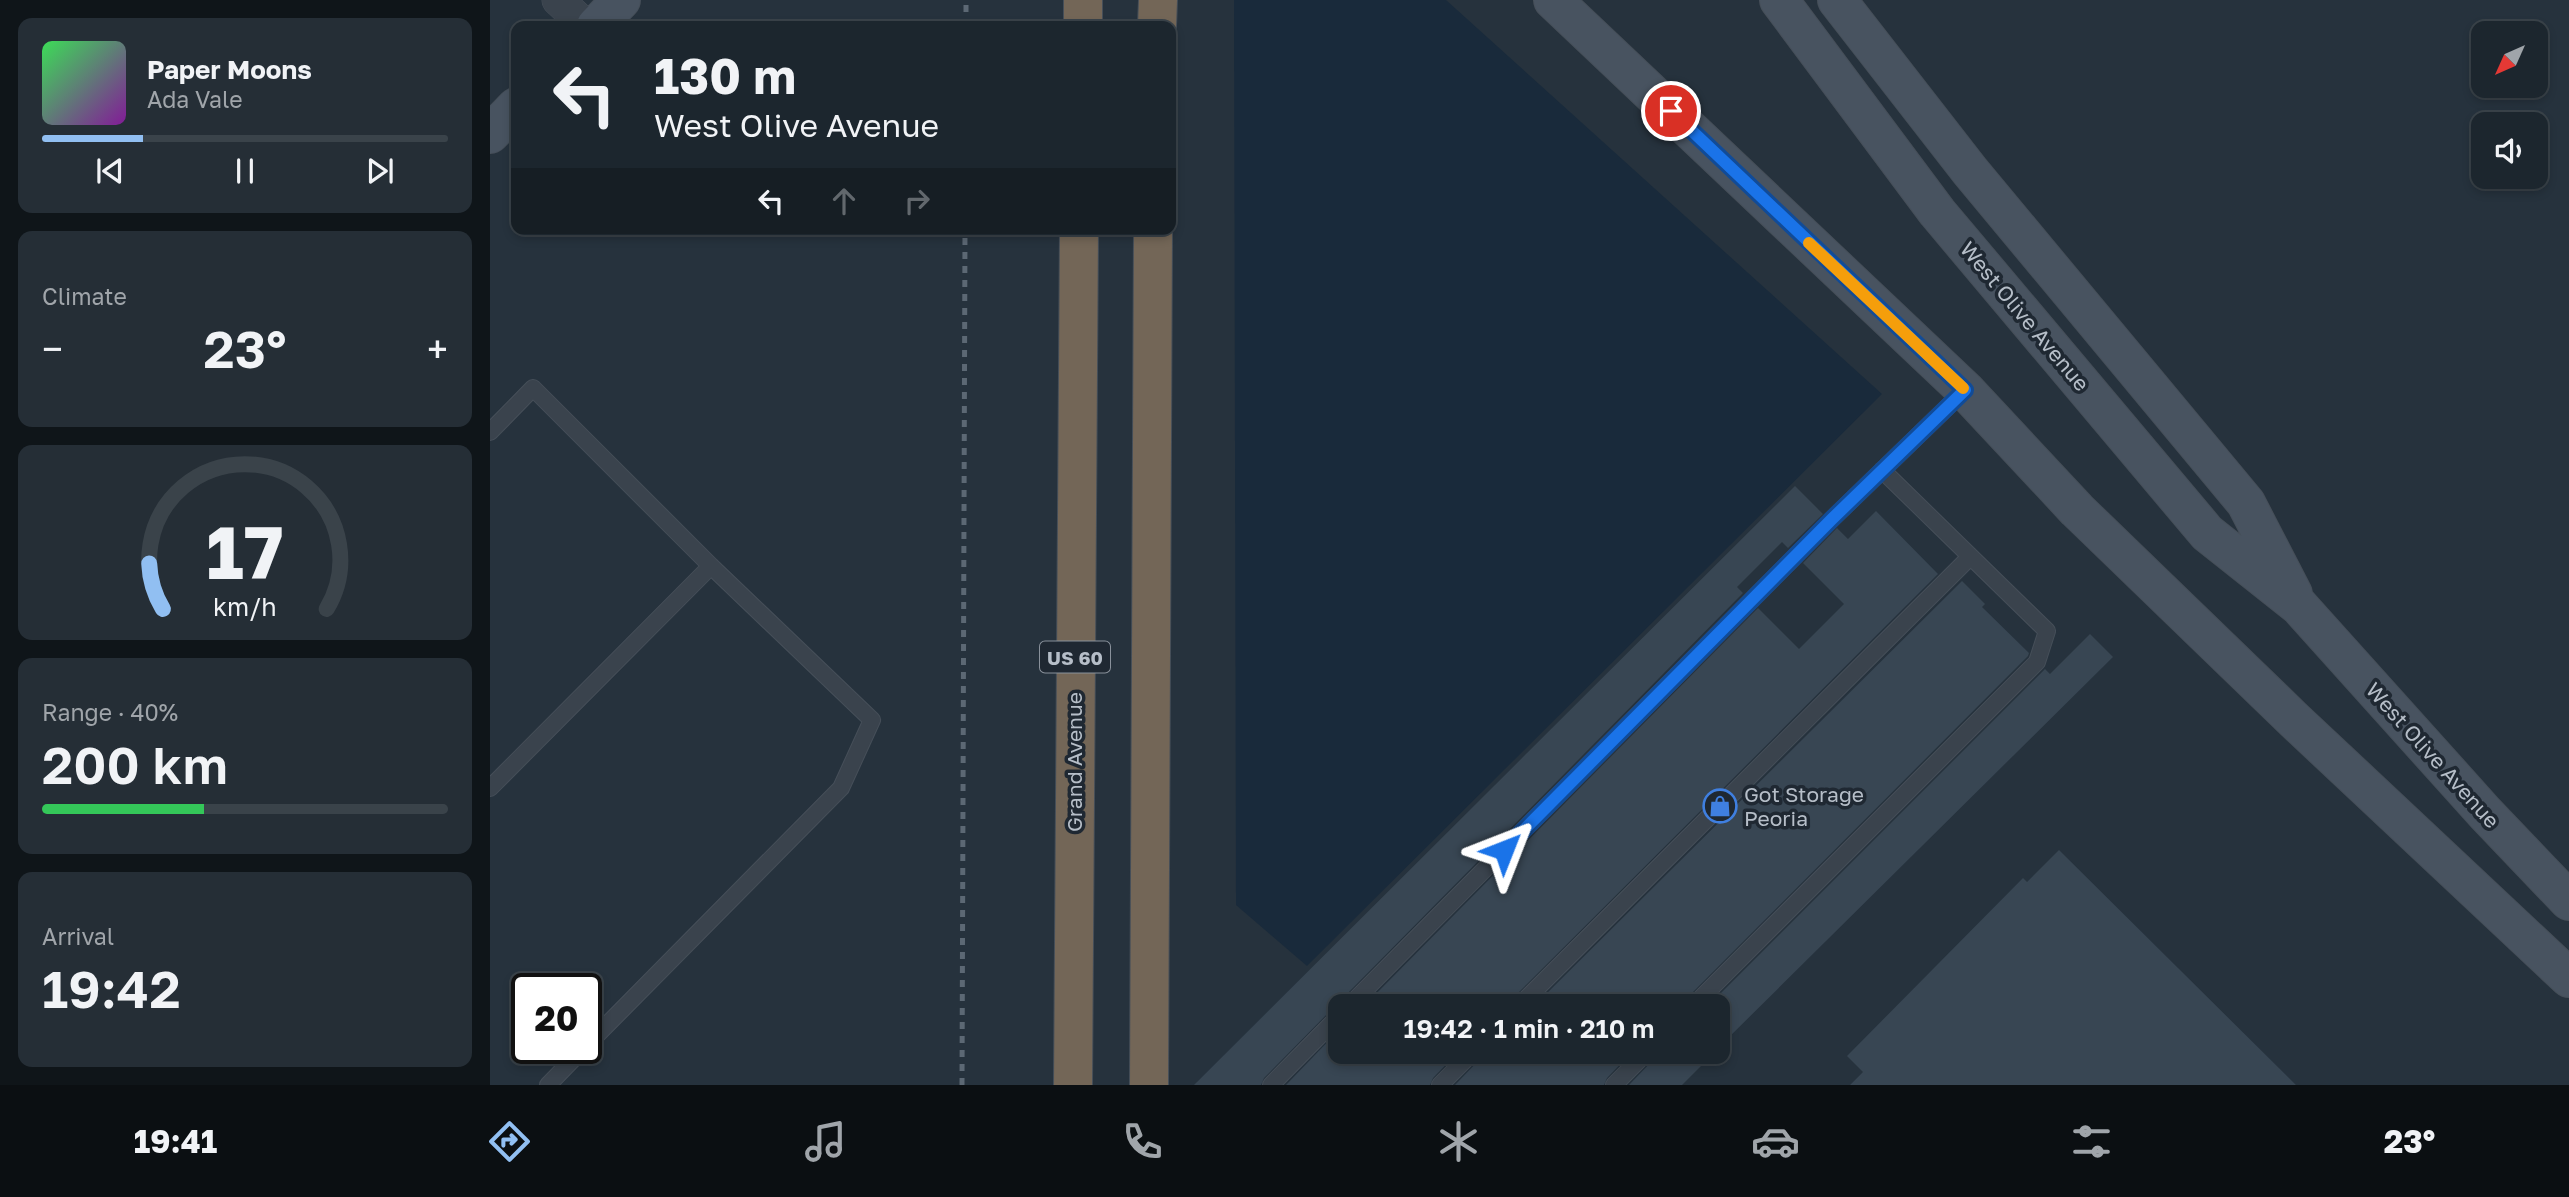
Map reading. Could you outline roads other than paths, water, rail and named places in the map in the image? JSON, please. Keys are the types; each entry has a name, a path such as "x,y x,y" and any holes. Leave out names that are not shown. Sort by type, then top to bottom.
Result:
{"highway":[{"path":"1083,0 1083,21"},
{"path":"1157,21 1158,0"},
{"name":"Grand Avenue","path":"1073,1085 1079,235"},
{"path":"1149,1085 1153,235"}],"main road":[{"path":"601,21 621,0"},
{"path":"1553,0 1965,390 2087,519 2292,718 2569,978"},
{"name":"West Olive Avenue","path":"1779,0 1937,212 2207,533 2299,606 2485,814 2569,901"},
{"name":"West Olive Avenue","path":"1837,0 1970,171 2246,503 2299,606"},
{"path":"490,134 511,112"}],"street":[{"path":"558,0 581,21"}],"lane":[{"path":"490,432 533,388 710,566 872,720 841,788 602,1030"},
{"path":"1361,994 1882,470 1965,390"},
{"path":"1705,994 2038,662 2047,631 1882,470"},
{"path":"1531,994 1970,556"},
{"path":"490,788 710,566"},
{"path":"1271,1085 1328,1027"},
{"path":"548,1085 568,1064"},
{"path":"1440,1085 1461,1064"},
{"path":"1614,1085 1635,1064"}],"water":[{"path":"1234,0 1446,0 1882,394 1307,966 1236,905"}],"railway":[{"path":"966,0 966,21"},
{"path":"962,1085 965,235"}],"place":[{"name":"Got Storage Peoria","path":"1720,806"}]}
